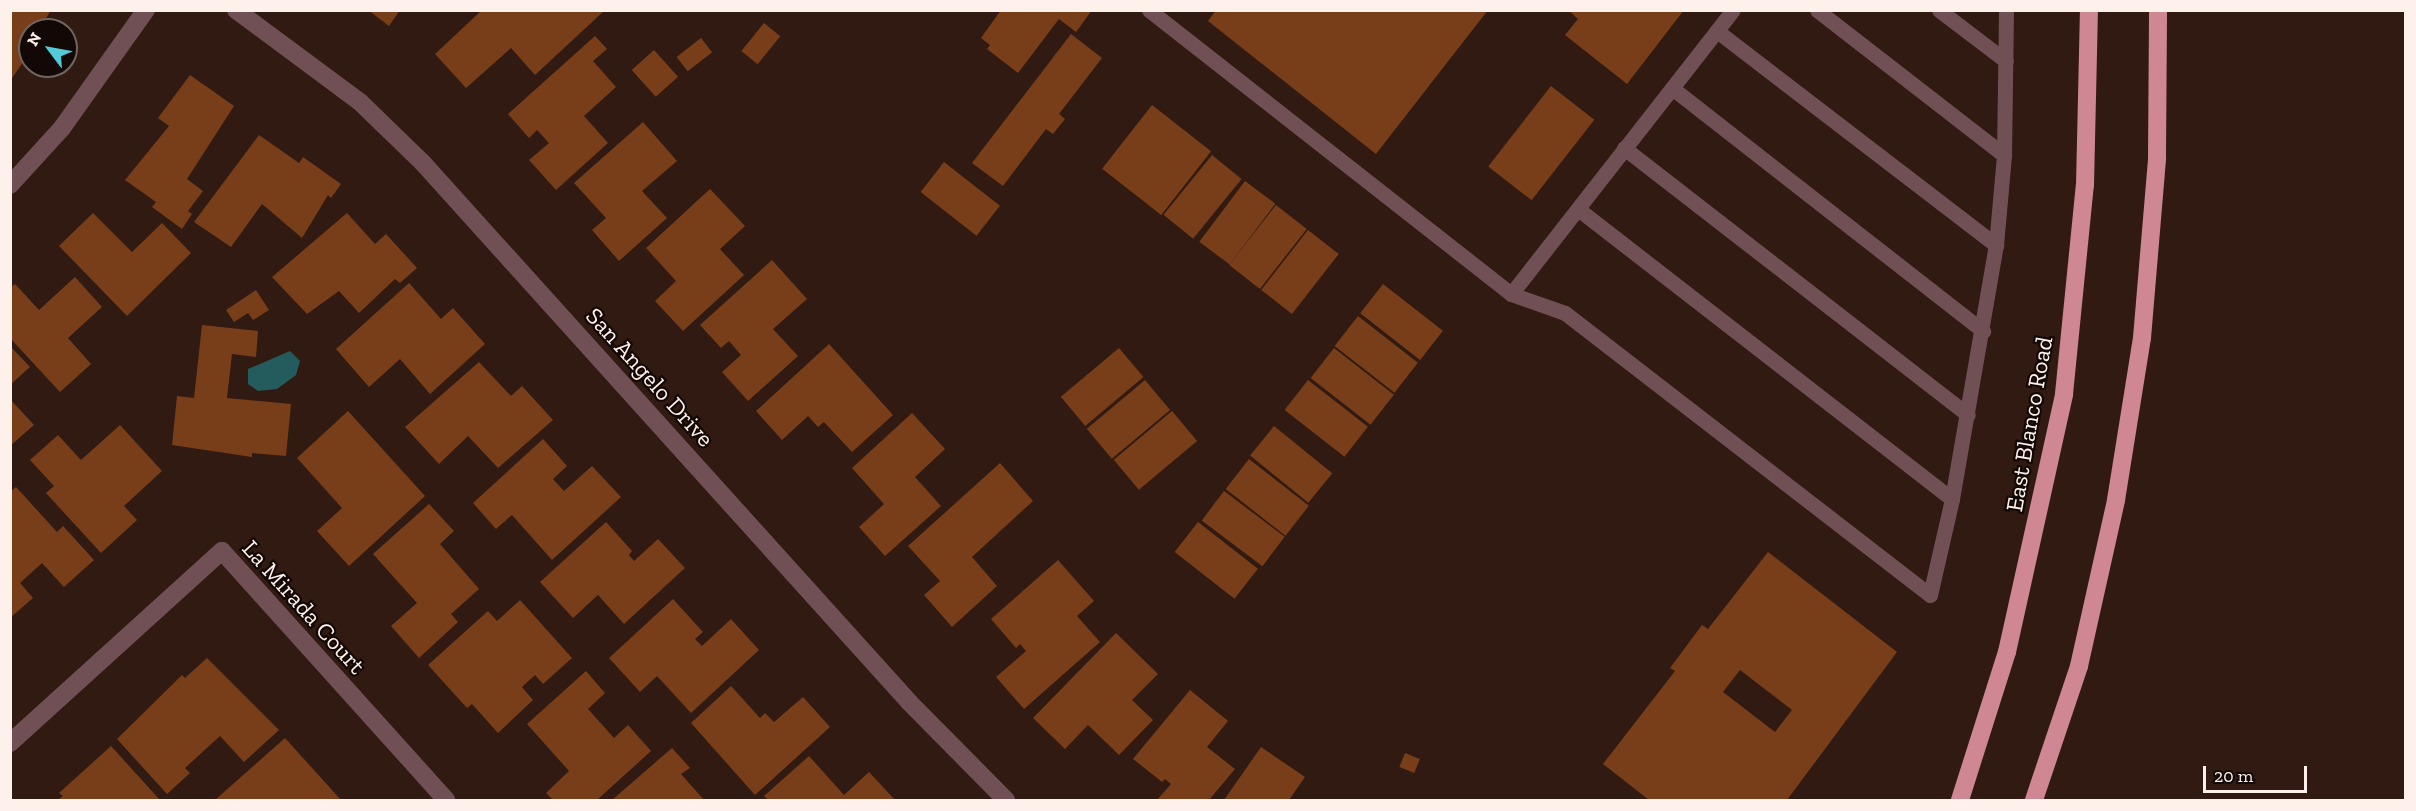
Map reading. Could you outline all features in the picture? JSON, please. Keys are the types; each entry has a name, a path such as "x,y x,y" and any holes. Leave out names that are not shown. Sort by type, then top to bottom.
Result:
{"highway":[{"name":"East Blanco Road","path":"1960,801 2007,652 2064,394 2085,185 2089,10"},
{"path":"2034,801 2079,666 2116,500 2140,349 2157,158 2158,10"}],"street":[{"path":"10,185 62,128 146,10"},
{"name":"San Angelo Drive","path":"236,10 360,102 422,162 909,702 1006,801"},
{"name":"La Mirada Court","path":"10,743 222,551 446,801"}],"lane":[{"path":"1149,10 1511,294 1565,314 1930,595 1968,415 1996,245 2004,155 2006,10"},
{"path":"1511,294 1732,10"},
{"path":"1817,10 2004,155"},
{"path":"1939,10 2006,61"},
{"path":"1717,31 1996,245"},
{"path":"1672,88 1983,331"},
{"path":"1624,148 1968,415"},
{"path":"1578,209 1952,499"}],"water":[{"path":"290,351 300,361 296,375 277,389 258,391 248,384 248,369"}],"building":[{"path":"10,10 51,10 46,18 18,18 18,69 10,81"},
{"path":"368,10 400,10 389,26"},
{"path":"482,10 559,12 605,10 535,75 511,48 466,88 435,54"},
{"path":"1001,10 1092,10 1076,32 1059,19 1018,73 987,49 990,45 981,38"},
{"path":"1216,10 1488,10 1376,154 1208,21"},
{"path":"1568,10 1684,10 1627,84 1565,35 1578,19"},
{"path":"764,23 780,36 758,64 741,51"},
{"path":"1071,34 1102,58 1059,114 1065,119 1053,134 1046,129 1003,186 972,163"},
{"path":"595,36 607,49 593,61 616,87 584,116 608,143 556,190 529,160 549,143 537,130 529,138 508,114"},
{"path":"701,38 712,52 688,71 677,57"},
{"path":"654,50 678,77 656,97 632,70"},
{"path":"190,75 234,106 187,179 203,191 188,211 192,214 182,229 152,207 156,202 125,180 169,126 158,118"},
{"path":"1551,86 1594,120 1532,200 1488,166"},
{"path":"1152,105 1211,151 1161,215 1102,169"},
{"path":"643,122 677,161 642,191 667,218 619,261 592,230 606,218 574,183"},
{"path":"259,135 299,163 303,157 341,184 331,198 328,195 302,238 262,204 231,247 194,222"},
{"path":"1212,155 1242,179 1193,239 1164,215"},
{"path":"944,162 1000,206 977,236 921,192"},
{"path":"1245,181 1275,204 1230,265 1199,242"},
{"path":"710,189 745,226 720,249 744,275 683,331 655,301 676,281 646,248"},
{"path":"1276,205 1307,229 1260,289 1229,265"},
{"path":"93,213 132,252 162,223 191,253 127,316 59,246"},
{"path":"347,213 375,244 386,234 417,268 400,283 395,279 359,313 339,291 307,314 272,277"},
{"path":"1308,230 1339,254 1292,314 1261,290"},
{"path":"772,260 807,299 773,329 798,356 748,401 722,372 741,355 729,341 721,348 700,325"},
{"path":"75,277 102,307 68,338 91,364 60,392 10,338 10,288 15,284 39,310"},
{"path":"409,283 441,319 453,308 485,344 430,394 400,359 369,387 336,349"},
{"path":"1383,284 1443,331 1420,360 1360,313"},
{"path":"256,290 269,310 253,320 248,313 234,322 226,310"},
{"path":"1358,316 1418,363 1394,393 1335,346"},
{"path":"202,325 258,331 256,357 232,354 227,398 291,404 286,456 252,453 252,457 172,445 177,396 194,398"},
{"path":"829,344 893,415 852,452 824,422 818,427 808,416 782,440 756,411"},
{"path":"10,346 30,367 10,385"},
{"path":"1119,348 1143,377 1085,426 1061,397"},
{"path":"1334,348 1394,395 1370,425 1311,378"},
{"path":"479,362 511,396 522,386 553,420 498,468 468,436 439,464 405,427"},
{"path":"1145,380 1170,410 1112,459 1087,429"},
{"path":"1308,380 1368,427 1344,457 1285,410"},
{"path":"10,399 34,425 10,446"},
{"path":"348,411 425,496 349,566 317,531 342,508 297,458"},
{"path":"1172,411 1197,441 1139,490 1114,460"},
{"path":"912,413 945,449 915,477 941,506 885,556 859,527 884,504 852,468"},
{"path":"120,425 162,471 124,506 137,520 101,553 46,493 54,486 30,460 58,435 81,460"},
{"path":"1274,426 1332,473 1308,503 1250,456"},
{"path":"543,439 567,466 553,479 564,491 592,466 621,497 552,560 512,515 496,529 473,503"},
{"path":"1249,459 1309,506 1285,536 1226,489"},
{"path":"1000,463 1033,501 972,557 997,586 952,627 924,595 940,581 908,546"},
{"path":"16,487 57,532 63,526 94,560 64,587 42,563 20,583 33,598 10,618 10,492"},
{"path":"1224,491 1285,537 1262,566 1202,521"},
{"path":"429,504 454,531 440,544 479,589 451,614 458,622 419,658 391,626 417,603 373,554"},
{"path":"606,522 632,551 629,555 634,561 658,539 685,568 624,624 598,595 573,618 540,582"},
{"path":"1198,522 1258,569 1234,599 1175,552"},
{"path":"1768,552 1897,652 1787,800 1649,800 1603,764 1675,671 1670,668 1702,625 1708,629","holes":["1740,670 1792,710 1775,732 1723,692"]},
{"path":"1058,560 1094,601 1077,616 1100,642 1024,709 996,677 1026,651 1020,644 1016,648 991,619"},
{"path":"673,599 703,632 695,639 702,646 731,619 759,650 691,713 657,676 640,692 609,658"},
{"path":"520,600 572,658 543,684 535,675 522,687 533,700 498,733 472,704 467,708 428,665 488,611 497,621"},
{"path":"1116,633 1158,674 1132,700 1153,720 1119,755 1088,725 1065,749 1033,718"},
{"path":"207,658 279,730 244,762 220,736 185,768 190,773 167,794 117,739 182,675 185,678"},
{"path":"586,671 605,693 588,709 614,738 628,725 651,751 597,800 553,800 546,793 569,771 527,724"},
{"path":"731,686 760,718 765,713 774,722 803,697 830,727 755,795 691,723"},
{"path":"1190,690 1228,721 1207,747 1235,769 1209,800 1157,800 1171,784 1165,779 1162,782 1133,759"},
{"path":"285,738 341,800 215,800"},
{"path":"111,746 160,800 58,800 63,796 59,793"},
{"path":"1261,747 1305,777 1289,800 1224,800"},
{"path":"672,748 690,768 681,774 704,800 612,800"},
{"path":"1405,753 1420,759 1414,773 1399,767"},
{"path":"809,756 844,795 869,772 895,800 768,800 764,796"}]}
